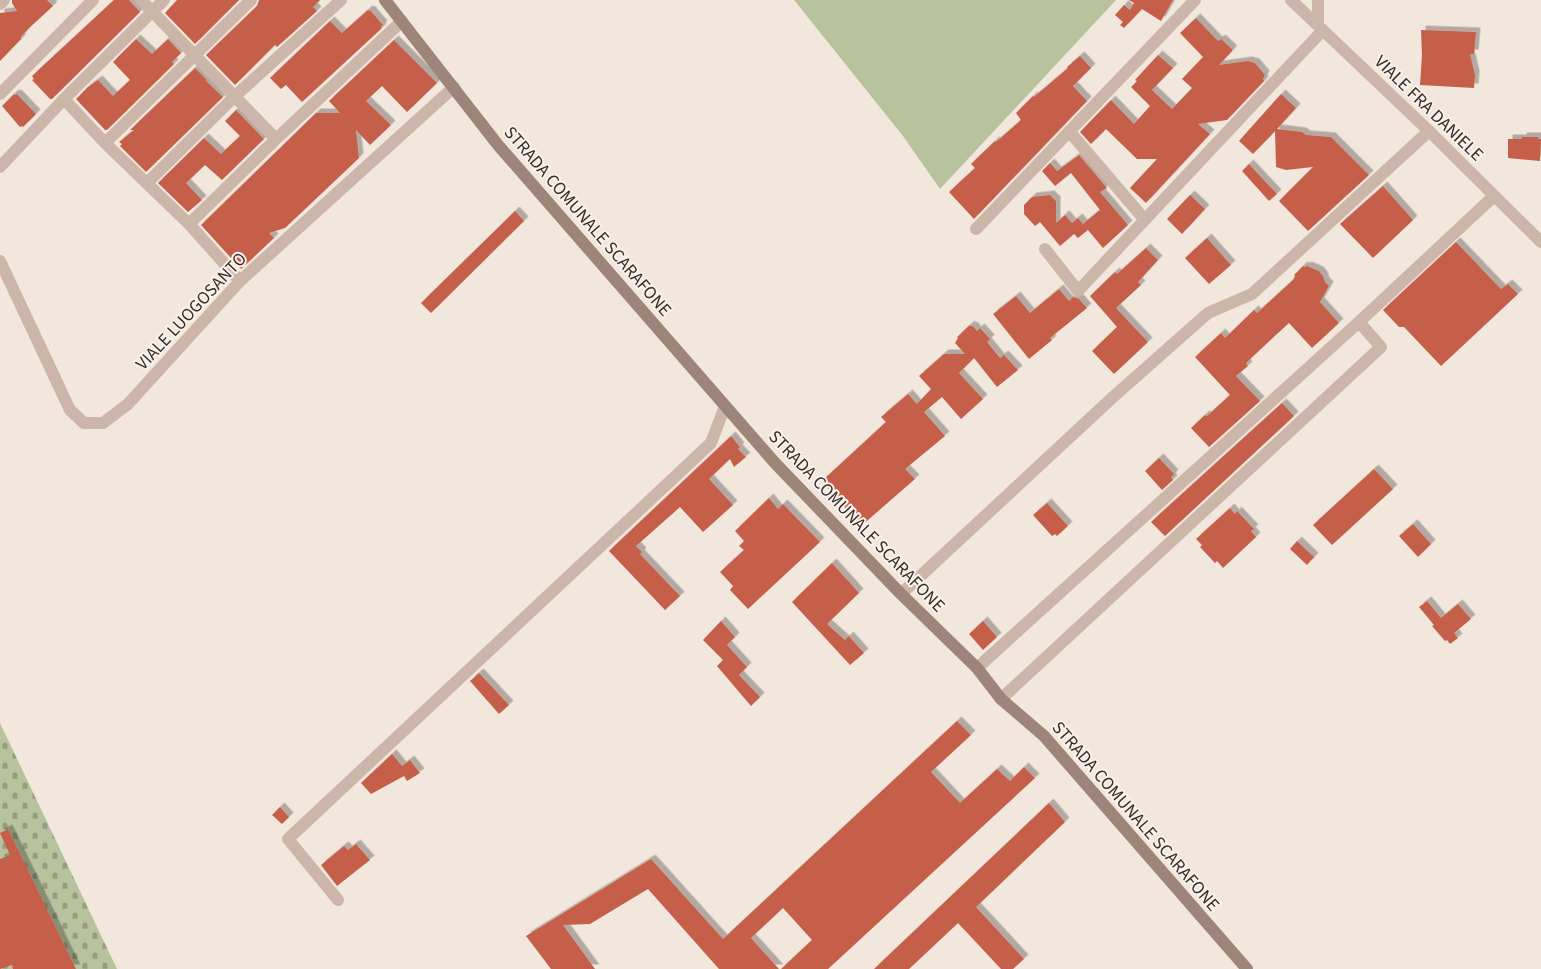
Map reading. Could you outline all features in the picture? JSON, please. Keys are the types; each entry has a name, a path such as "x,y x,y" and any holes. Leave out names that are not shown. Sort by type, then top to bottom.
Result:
{"street":[{"path":"0,4 4,0"},
{"path":"0,94 93,0"},
{"path":"141,0 276,139"},
{"path":"0,167 64,99 164,0"},
{"path":"104,143 251,0"},
{"path":"147,183 234,97 341,0"},
{"name":"STRADA COMUNALE SCARAFONE","path":"385,0 498,145 775,463 901,594 976,668 1001,698 1044,736 1247,969"},
{"path":"976,229 1195,0"},
{"path":"1045,249 1078,291 1145,220 1316,24 1318,1 1293,2"},
{"name":"VIALE FRA DANIELE","path":"1293,2 1429,131 1541,242"},
{"path":"190,224 276,139 402,21"},
{"name":"VIALE LUOGOSANTO","path":"0,261 70,410 84,423 102,423 128,404 240,281 454,87"},
{"path":"64,99 104,143 190,224 240,281"},
{"path":"901,594 1112,398 1208,313 1252,294 1429,131"},
{"path":"1069,132 1145,220"},
{"path":"976,668 1359,322 1494,196"},
{"path":"1001,698 1381,347 1359,322"},
{"path":"338,900 288,839 711,443 725,406"}],"green space":[{"path":"794,0 1116,0 940,189 903,136"},
{"path":"0,723 117,969 0,969"}],"building":[{"path":"12,0 47,0 53,6 29,28 0,61 0,13 17,11"},
{"path":"114,0 129,0 140,12 50,99 32,80 34,79 32,76"},
{"path":"177,0 239,0 195,44 165,13"},
{"path":"259,0 320,0 313,7 317,11 277,47 275,45 235,85 206,55 257,6"},
{"path":"1129,0 1173,0 1161,21 1142,9 1124,28 1120,25 1123,22 1115,15 1124,5 1130,10 1134,3"},
{"path":"368,10 383,25 382,28 302,102 286,85 281,89 270,78 330,21 342,33"},
{"path":"1196,18 1218,41 1221,39 1232,49 1219,65 1248,61 1255,63 1265,75 1264,81 1227,120 1198,124 1210,134 1146,203 1130,188 1157,159 1137,159 1106,129 1091,144 1080,132 1111,100 1134,124 1150,106 1131,87 1158,55 1173,68 1152,90 1172,109 1192,88 1182,79 1203,57 1180,33"},
{"path":"1421,30 1476,32 1474,54 1470,54 1475,75 1474,88 1420,85"},
{"path":"136,39 152,54 168,39 181,53 172,62 174,64 105,130 76,99 98,80 113,96 130,80 113,62"},
{"path":"394,40 437,83 407,112 382,86 366,101 391,125 370,145 356,130 359,158 285,228 269,233 274,238 241,269 201,225 316,113 340,113 329,101"},
{"path":"1080,56 1091,68 1073,86 1087,101 974,219 949,192 975,168 971,164 1021,120 1016,113"},
{"path":"195,68 223,97 146,172 120,146 122,144 119,142 134,130 130,130"},
{"path":"14,94 17,94 36,114 23,127 20,127 2,106"},
{"path":"1281,94 1296,108 1277,129 1302,132 1306,135 1331,137 1369,175 1308,231 1279,201 1313,167 1286,170 1276,167 1275,131 1253,154 1239,141"},
{"path":"236,110 264,139 222,180 205,165 186,183 202,200 188,212 158,183 204,138 221,154 240,136 225,121"},
{"path":"1522,137 1538,137 1538,139 1541,139 1540,161 1508,158 1508,139 1522,139"},
{"path":"1079,155 1107,188 1100,192 1128,225 1103,248 1088,230 1078,238 1074,234 1060,246 1040,222 1035,226 1024,214 1024,205 1032,197 1050,195 1056,201 1056,223 1065,215 1072,223 1078,218 1083,224 1100,210 1071,173 1055,186 1042,171 1050,163 1057,171"},
{"path":"1249,164 1277,194 1269,201 1242,171"},
{"path":"1383,186 1413,220 1373,258 1340,224"},
{"path":"1190,195 1205,209 1182,234 1167,219"},
{"path":"515,211 524,221 431,313 421,303"},
{"path":"1207,238 1231,265 1209,284 1185,258"},
{"path":"1456,242 1501,289 1508,284 1518,294 1441,366 1404,327 1399,327 1383,310"},
{"path":"1146,248 1158,260 1138,282 1141,285 1116,308 1148,342 1114,374 1092,351 1117,327 1090,296 1115,272 1117,274"},
{"path":"1303,266 1319,271 1323,276 1329,286 1320,302 1339,323 1312,348 1289,323 1247,362 1248,366 1236,376 1260,401 1209,447 1191,428 1230,395 1195,357 1221,333 1225,338 1254,310 1257,313 1293,280 1294,275"},
{"path":"1059,289 1069,301 1073,297 1079,299 1087,308 1050,338 1052,340 1029,359 993,314 1016,296 1030,313"},
{"path":"970,325 977,331 980,328 990,339 987,342 1000,358 1004,355 1018,370 997,387 974,358 959,373 983,399 961,419 942,397 924,412 945,436 905,469 915,479 861,526 822,481 886,422 881,417 908,394 917,404 931,389 919,376 944,354 965,354 955,343 957,337"},
{"path":"1282,403 1294,416 1165,536 1151,522"},
{"path":"731,436 740,447 738,449 746,457 734,467 730,459 709,479 733,505 703,532 680,507 636,546 642,552 640,554 680,596 665,610 609,551"},
{"path":"1159,458 1174,474 1171,477 1173,480 1162,490 1145,471"},
{"path":"1374,469 1393,489 1332,545 1313,525"},
{"path":"769,498 778,509 783,504 820,542 748,609 730,590 733,586 720,572 744,550 739,546 744,541 735,531"},
{"path":"1047,503 1068,526 1057,536 1055,534 1052,536 1033,515"},
{"path":"1230,508 1235,514 1237,511 1254,529 1251,531 1256,537 1223,568 1217,561 1215,563 1200,547 1202,545 1196,539"},
{"path":"1413,524 1431,544 1418,557 1399,536"},
{"path":"1297,541 1314,557 1307,565 1290,549"},
{"path":"832,563 859,593 827,624 845,640 849,636 864,653 850,665 792,602"},
{"path":"1427,601 1441,618 1458,604 1471,619 1454,633 1458,638 1450,644 1432,626 1434,625 1419,607"},
{"path":"721,621 735,637 727,645 747,667 739,675 760,697 751,706 717,666 723,660 703,640"},
{"path":"983,621 997,637 983,650 969,634"},
{"path":"479,673 509,705 499,714 470,681"},
{"path":"957,721 971,735 931,772 960,803 997,769 1010,781 1024,767 1035,778 828,969 781,969 812,940 783,908 751,938 779,969 719,969 648,889 590,924 563,925 595,969 551,969 526,936 651,859 723,939"},
{"path":"392,754 402,766 410,760 420,773 407,781 404,776 371,794 361,783"},
{"path":"1049,803 1065,822 976,907 1024,959 1013,969 1001,969 958,923 909,969 874,969"},
{"path":"280,807 289,817 282,824 272,815"},
{"path":"8,829 76,969 13,969 12,965 0,969 0,859 10,855 0,833"},
{"path":"356,844 370,860 337,886 321,865 344,846 348,850"}]}
